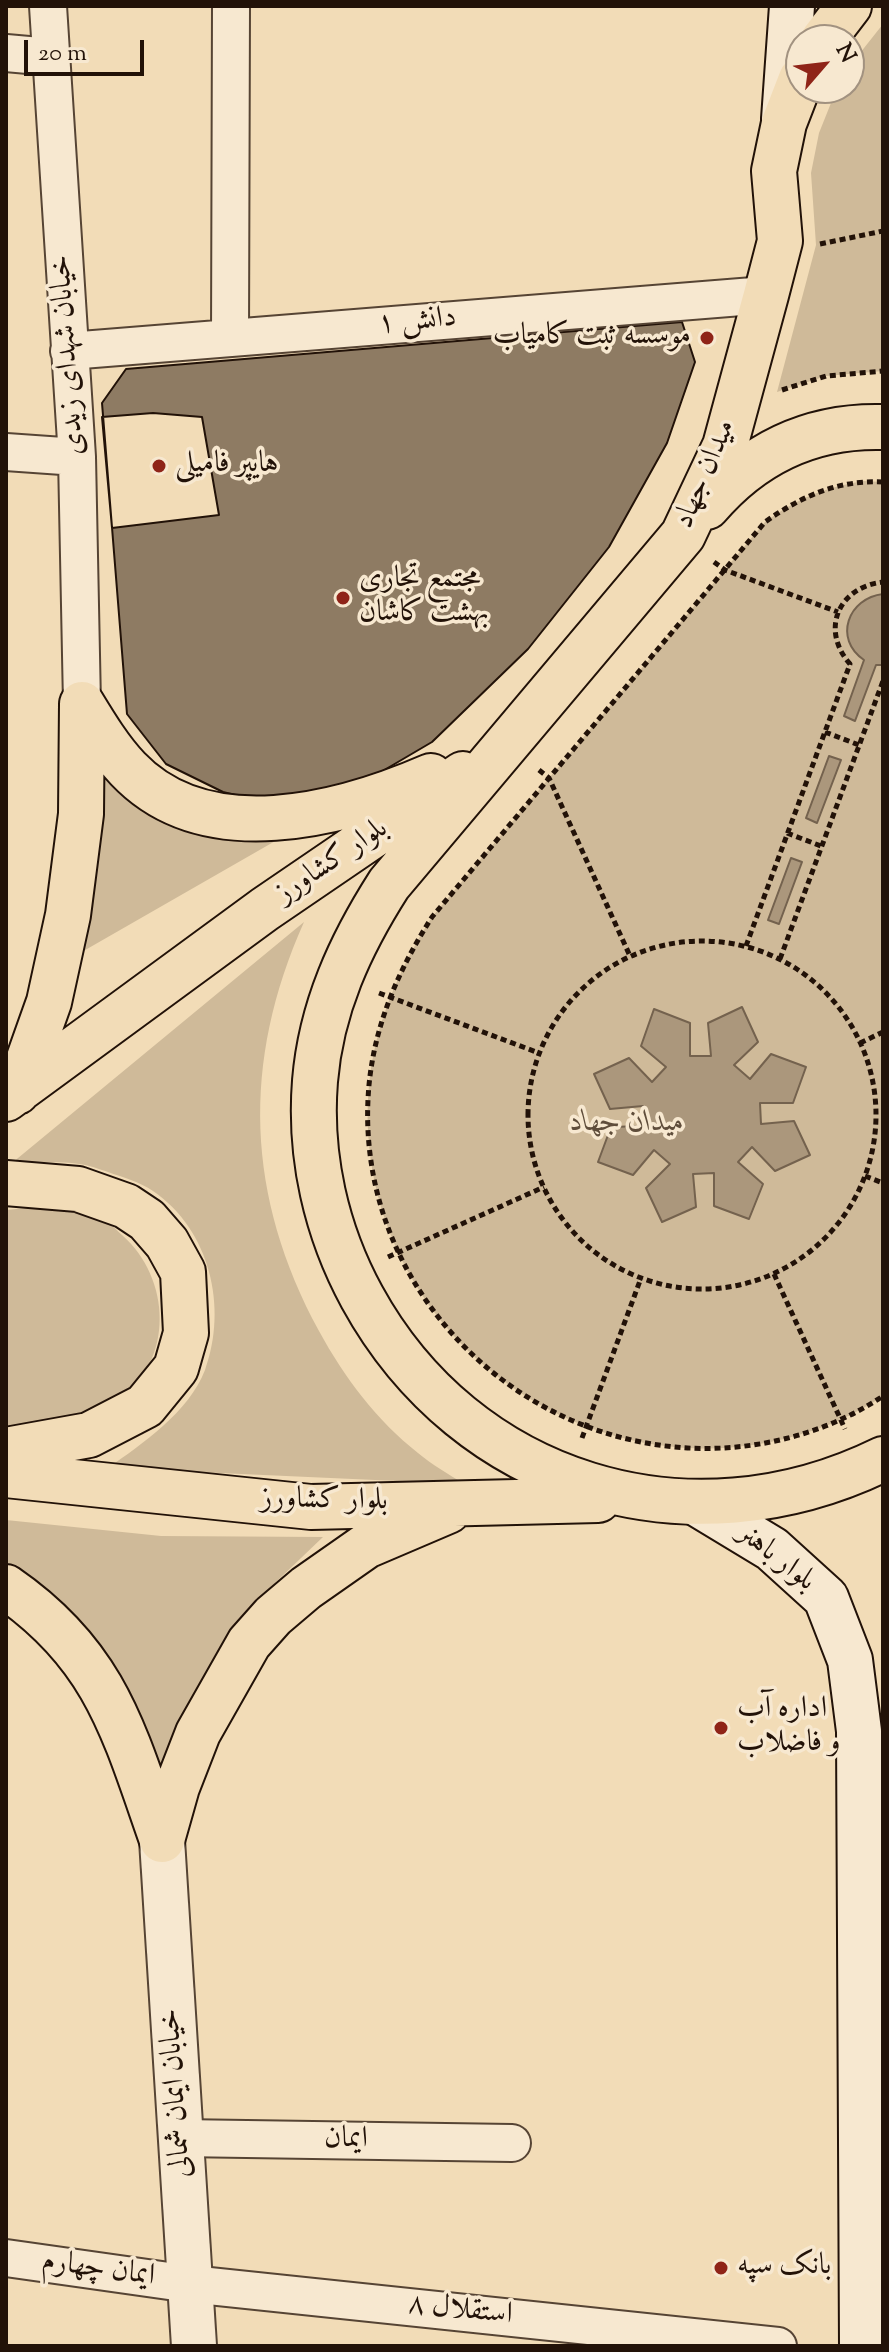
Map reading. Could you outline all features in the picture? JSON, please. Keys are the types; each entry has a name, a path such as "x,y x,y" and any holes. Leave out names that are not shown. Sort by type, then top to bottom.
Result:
{"main road":[{"path":"784,123 792,6"},
{"path":"835,24 849,6"},
{"name":"میدان جهاد","path":"791,104 774,171 780,241 725,446 683,535 389,884 360,929 338,978 324,1028 315,1081 315,1134 321,1187 334,1238 382,1333 415,1375 453,1412 495,1443 542,1469 592,1487 644,1499 696,1503 749,1501 801,1491 874,1463"},
{"path":"683,535 728,482 768,453 812,435 859,427 883,427"},
{"path":"82,704 104,739 130,771 163,795 195,809 238,818 272,820 336,809 413,784 507,743"},
{"path":"12,1096 49,1002 68,915 81,814 82,704"},
{"name":"بلوار کشاورز","path":"12,1096 265,909 507,743"},
{"path":"6,1183 78,1189 126,1206 147,1220 167,1243 183,1272 186,1333 176,1368 145,1406 89,1435 6,1450"},
{"name":"بلوار کشاورز","path":"6,1475 311,1507 644,1499"},
{"path":"162,1840 177,1787 198,1733 249,1643 273,1616 306,1588 366,1546 471,1501"},
{"name":"بلوار باهنر","path":"696,1503 772,1549 826,1598 850,1660 859,1731 862,2346"},
{"path":"6,1587 55,1626 93,1672 125,1736 162,1840"},
{"name":"خیابان ایمان شمالی","path":"162,1840 194,2346"}],"street":[{"name":"خیابان شهدای زیدی","path":"48,6 77,457 82,704"},
{"path":"230,338 231,6"},
{"path":"6,53 51,57"},
{"name":"دانش ۱","path":"69,351 766,295"},
{"path":"6,452 77,457"},
{"name":"ایمان","path":"180,2138 512,2143"},
{"name":"ایمان چهارم","path":"6,2258 190,2284"},
{"name":"استقلال ۸","path":"190,2284 778,2346"}],"path":[{"path":"780,241 816,245 883,231"},
{"path":"777,392 826,376 883,371"},
{"path":"883,482 863,481 827,487 795,501 765,522 432,917 408,955 389,996 376,1041 369,1085 368,1131 374,1177 386,1220 426,1302 454,1338 487,1370 524,1397 586,1427 651,1445 697,1449 742,1447 787,1438 840,1419 883,1396"},
{"path":"683,535 725,570 838,612"},
{"path":"745,946 850,664 836,642 834,627 838,612 856,589 883,582"},
{"path":"780,959 883,681"},
{"path":"825,732 859,745"},
{"path":"507,743 549,778 630,956"},
{"path":"787,833 821,846"},
{"path":"687,941 716,941 745,946 780,959 805,974 827,994 845,1017 860,1043 871,1075 876,1109 874,1143 865,1176 850,1207 829,1234 804,1257 774,1274 742,1284 708,1289 674,1287 641,1278 610,1263 583,1242 561,1216 544,1187 533,1154 528,1120 530,1086 539,1053 554,1023 575,995 600,973 630,956 658,946 687,941"},
{"path":"338,978 539,1053"},
{"path":"860,1043 883,1032"},
{"path":"865,1176 883,1183"},
{"path":"349,1273 544,1187"},
{"path":"774,1274 840,1419 874,1463"},
{"path":"567,1478 641,1278"}],"green space":[{"path":"883,24 883,371 826,376 777,392 816,245 811,173 819,133 831,104 865,104 865,47"},
{"name":"میدان جهاد","path":"863,481 883,482 883,1396 836,1422 810,1432 729,1448 675,1447 609,1434 548,1409 494,1374 448,1329 411,1276 384,1217 370,1153 369,1085 377,1040 390,997 432,917 765,522 811,495"},
{"path":"99,764 284,836 80,953"},
{"path":"304,922 284,975 270,1026 262,1078 260,1129 277,1230 295,1280 319,1331 350,1381 403,1440 429,1462 464,1484 108,1468 163,1426 198,1385 212,1346 215,1321 209,1272 201,1248 188,1227 173,1207 148,1188 94,1167 54,1162 12,1163"},
{"path":"37,1207 79,1211 103,1219 138,1253 150,1273 157,1296 160,1319 157,1342 150,1364 137,1383 105,1408 64,1422 6,1427 6,1210"},
{"path":"6,1520 161,1536 323,1537 255,1602 224,1643 160,1775 120,1681 86,1628 38,1584 6,1565"}],"shaded area":[{"path":"883,594 883,665 876,665 855,721 844,716 864,660 849,641 849,621 861,603"},
{"path":"829,756 841,760 817,823 806,818"},
{"path":"791,858 802,862 779,924 768,920"},
{"path":"742,1007 758,1042 734,1065 750,1079 771,1054 806,1067 793,1103 760,1103 761,1124 794,1121 810,1155 775,1171 752,1147 738,1162 763,1184 749,1219 714,1206 714,1173 693,1174 696,1207 662,1222 646,1188 670,1164 654,1150 633,1175 598,1162 611,1127 644,1126 643,1106 610,1109 594,1074 629,1058 652,1082 666,1067 641,1046 654,1009 690,1023 690,1056 711,1056 708,1023"}],"building":[{"name":"مجتمع تجاری بهشت کاشان","path":"682,322 695,362 667,443 609,547 528,649 432,742 352,789 275,805 223,792 166,764 127,714 102,403 126,369"},
{"name":"هایپر فامیلی","path":"153,413 202,417 219,515 112,528 102,417"}],"place":[{"name":"موسسه ثبت کامیاب","path":"707,338"},
{"name":"هایپر فامیلی","path":"159,466"},
{"name":"مجتمع تجاری بهشت کاشان","path":"343,598"},
{"name":"اداره آب و فاضلاب","path":"721,1728"},
{"name":"بانک سپه","path":"721,2268"}]}
